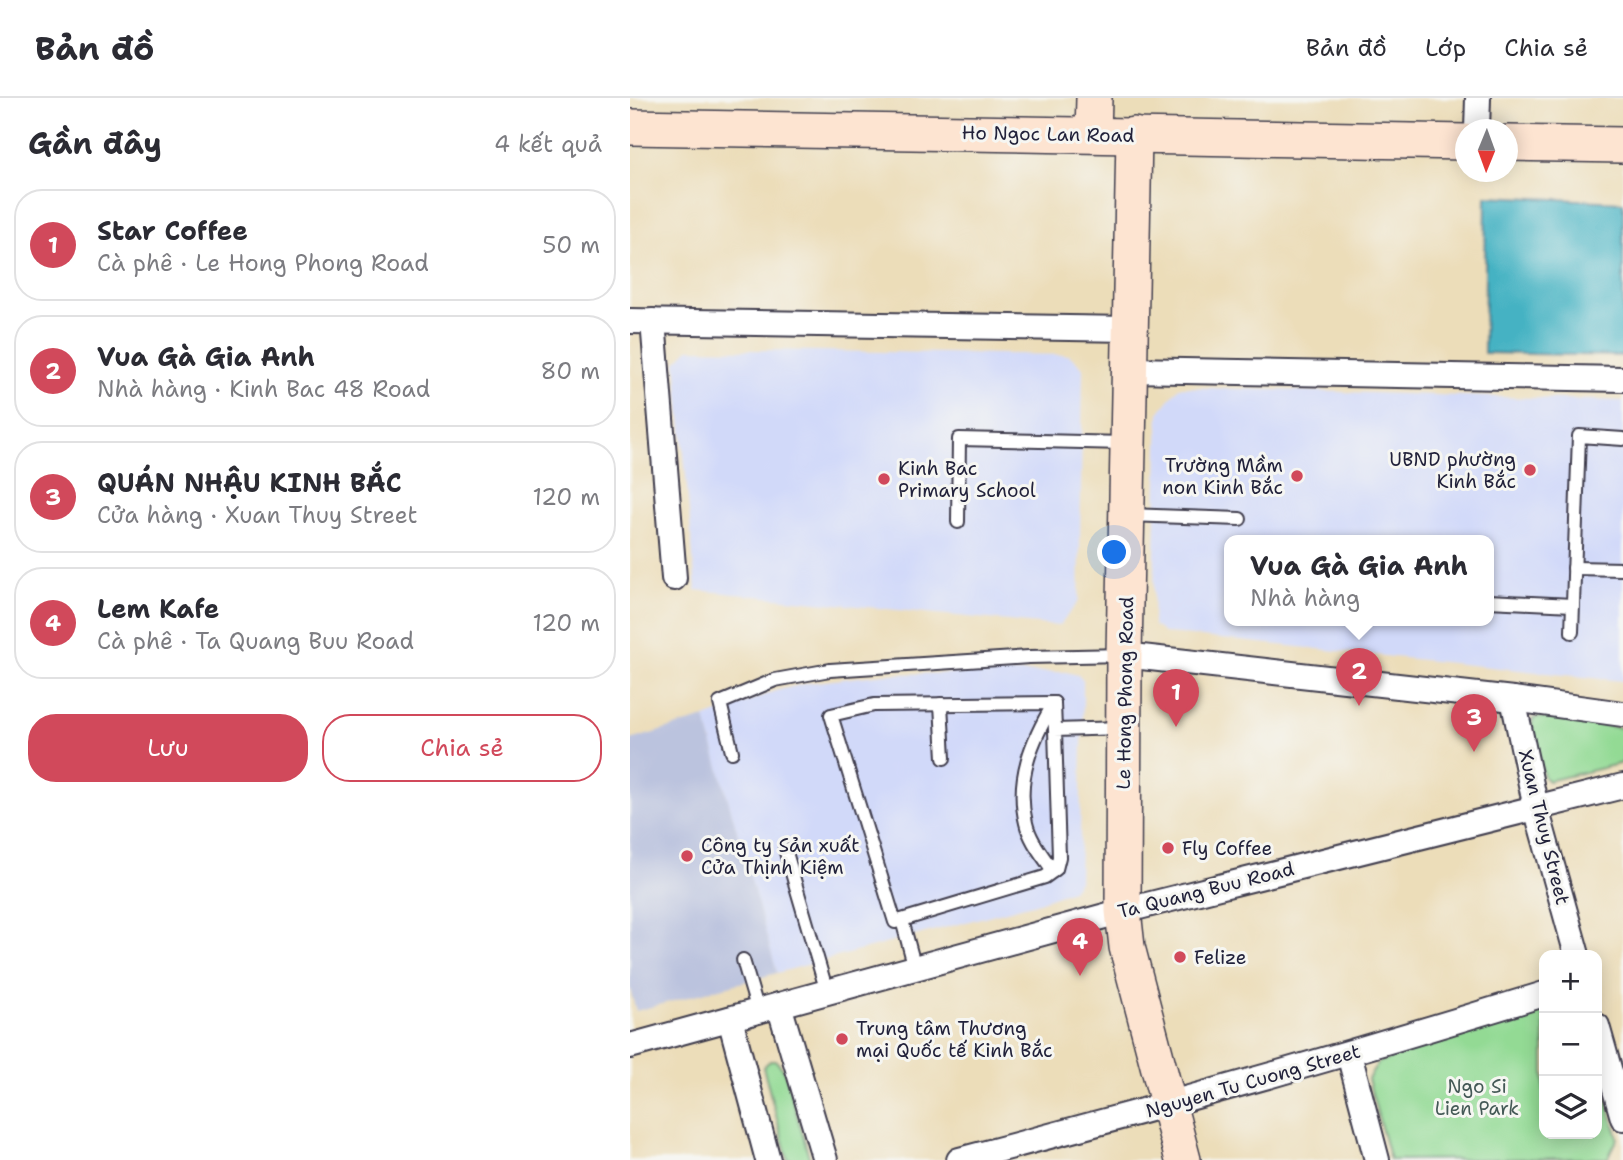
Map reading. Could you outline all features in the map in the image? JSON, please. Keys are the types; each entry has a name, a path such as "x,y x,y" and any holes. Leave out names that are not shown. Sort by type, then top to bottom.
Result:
{"street":[{"path":"1093,134 1094,98"},
{"path":"1477,119 1478,98"},
{"name":"Ho Ngoc Lan Road","path":"630,128 1455,142"},
{"name":"Le Hong Phong Road","path":"1134,135 1124,655 1123,911 1127,947 1184,1160"},
{"path":"1518,143 1623,145"},
{"path":"674,578 641,321 1130,329"},
{"path":"1129,370 1623,379"},
{"path":"1124,655 1623,714"},
{"name":"Xuan Thuy Street","path":"1513,699 1536,808 1576,950"},
{"name":"Ta Quang Buu Road","path":"630,1046 1123,911 1623,786"},
{"name":"Nguyen Tu Cuong Street","path":"959,1160 1349,1054 1539,996"},
{"path":"769,1008 825,1160"},
{"path":"730,1018 768,1160"},
{"path":"1602,1044 1623,1118"},
{"path":"1349,1054 1377,1160"}],"lane":[{"path":"1572,632 1578,436 1623,439"},
{"path":"958,522 959,439 1129,443"},
{"path":"1128,515 1240,519"},
{"path":"1574,568 1623,569"},
{"path":"1494,601 1573,605"},
{"path":"732,752 720,703 775,680 830,670 927,662 1124,655"},
{"path":"1054,703 1059,857 1053,871 1045,877 895,922 831,715 874,705 1054,703"},
{"path":"1053,871 1026,824 1023,783 1032,746 1054,703"},
{"path":"941,704 944,758"},
{"path":"1055,730 1124,728"},
{"path":"785,849 827,992"},
{"path":"902,920 915,968"},
{"path":"743,960 769,1008"}],"shaded area":[{"name":"Kinh Bac Primary School","path":"689,349 1069,355 1083,368 1079,601 1059,626 696,590 676,362"},
{"path":"1179,387 1623,401 1623,681 1164,633 1153,625 1159,413"},
{"path":"1066,672 1078,675 1083,680 1079,881 1072,890 1036,903 777,973 705,718 775,691 808,683 885,674"},
{"name":"Công ty Sản xuất Cửa Thịnh Kiệm","path":"705,718 777,973 636,1011 630,989 630,740"}],"green space":[{"path":"1538,717 1623,728 1623,763 1548,781 1544,777 1531,728 1533,719"},
{"name":"Ngo Si Lien Park","path":"1539,1011 1539,1139 1602,1139 1602,1084 1618,1138 1608,1158 1390,1160 1368,1079 1379,1062"},
{"path":"770,1061 776,1061 784,1070 810,1160 788,1160 763,1067"}],"water":[{"path":"1486,196 1623,202 1623,356 1484,353"}],"place":[{"name":"UBND phường Kinh Bắc","path":"1530,470"},
{"name":"Trường Mầm non Kinh Bắc","path":"1297,476"},
{"name":"Kinh Bac Primary School","path":"884,479"},
{"name":"Vua Gà Gia Anh","path":"1359,706"},
{"name":"Star Coffee","path":"1176,727"},
{"name":"QUÁN NHẬU KINH BẮC","path":"1474,752"},
{"name":"Fly Coffee","path":"1168,848"},
{"name":"Công ty Sản xuất Cửa Thịnh Kiệm","path":"687,856"},
{"name":"Felize","path":"1180,957"},
{"name":"Lem Kafe","path":"1080,976"},
{"name":"Trung tâm Thương mại Quốc tế Kinh Bắc","path":"842,1039"}]}
